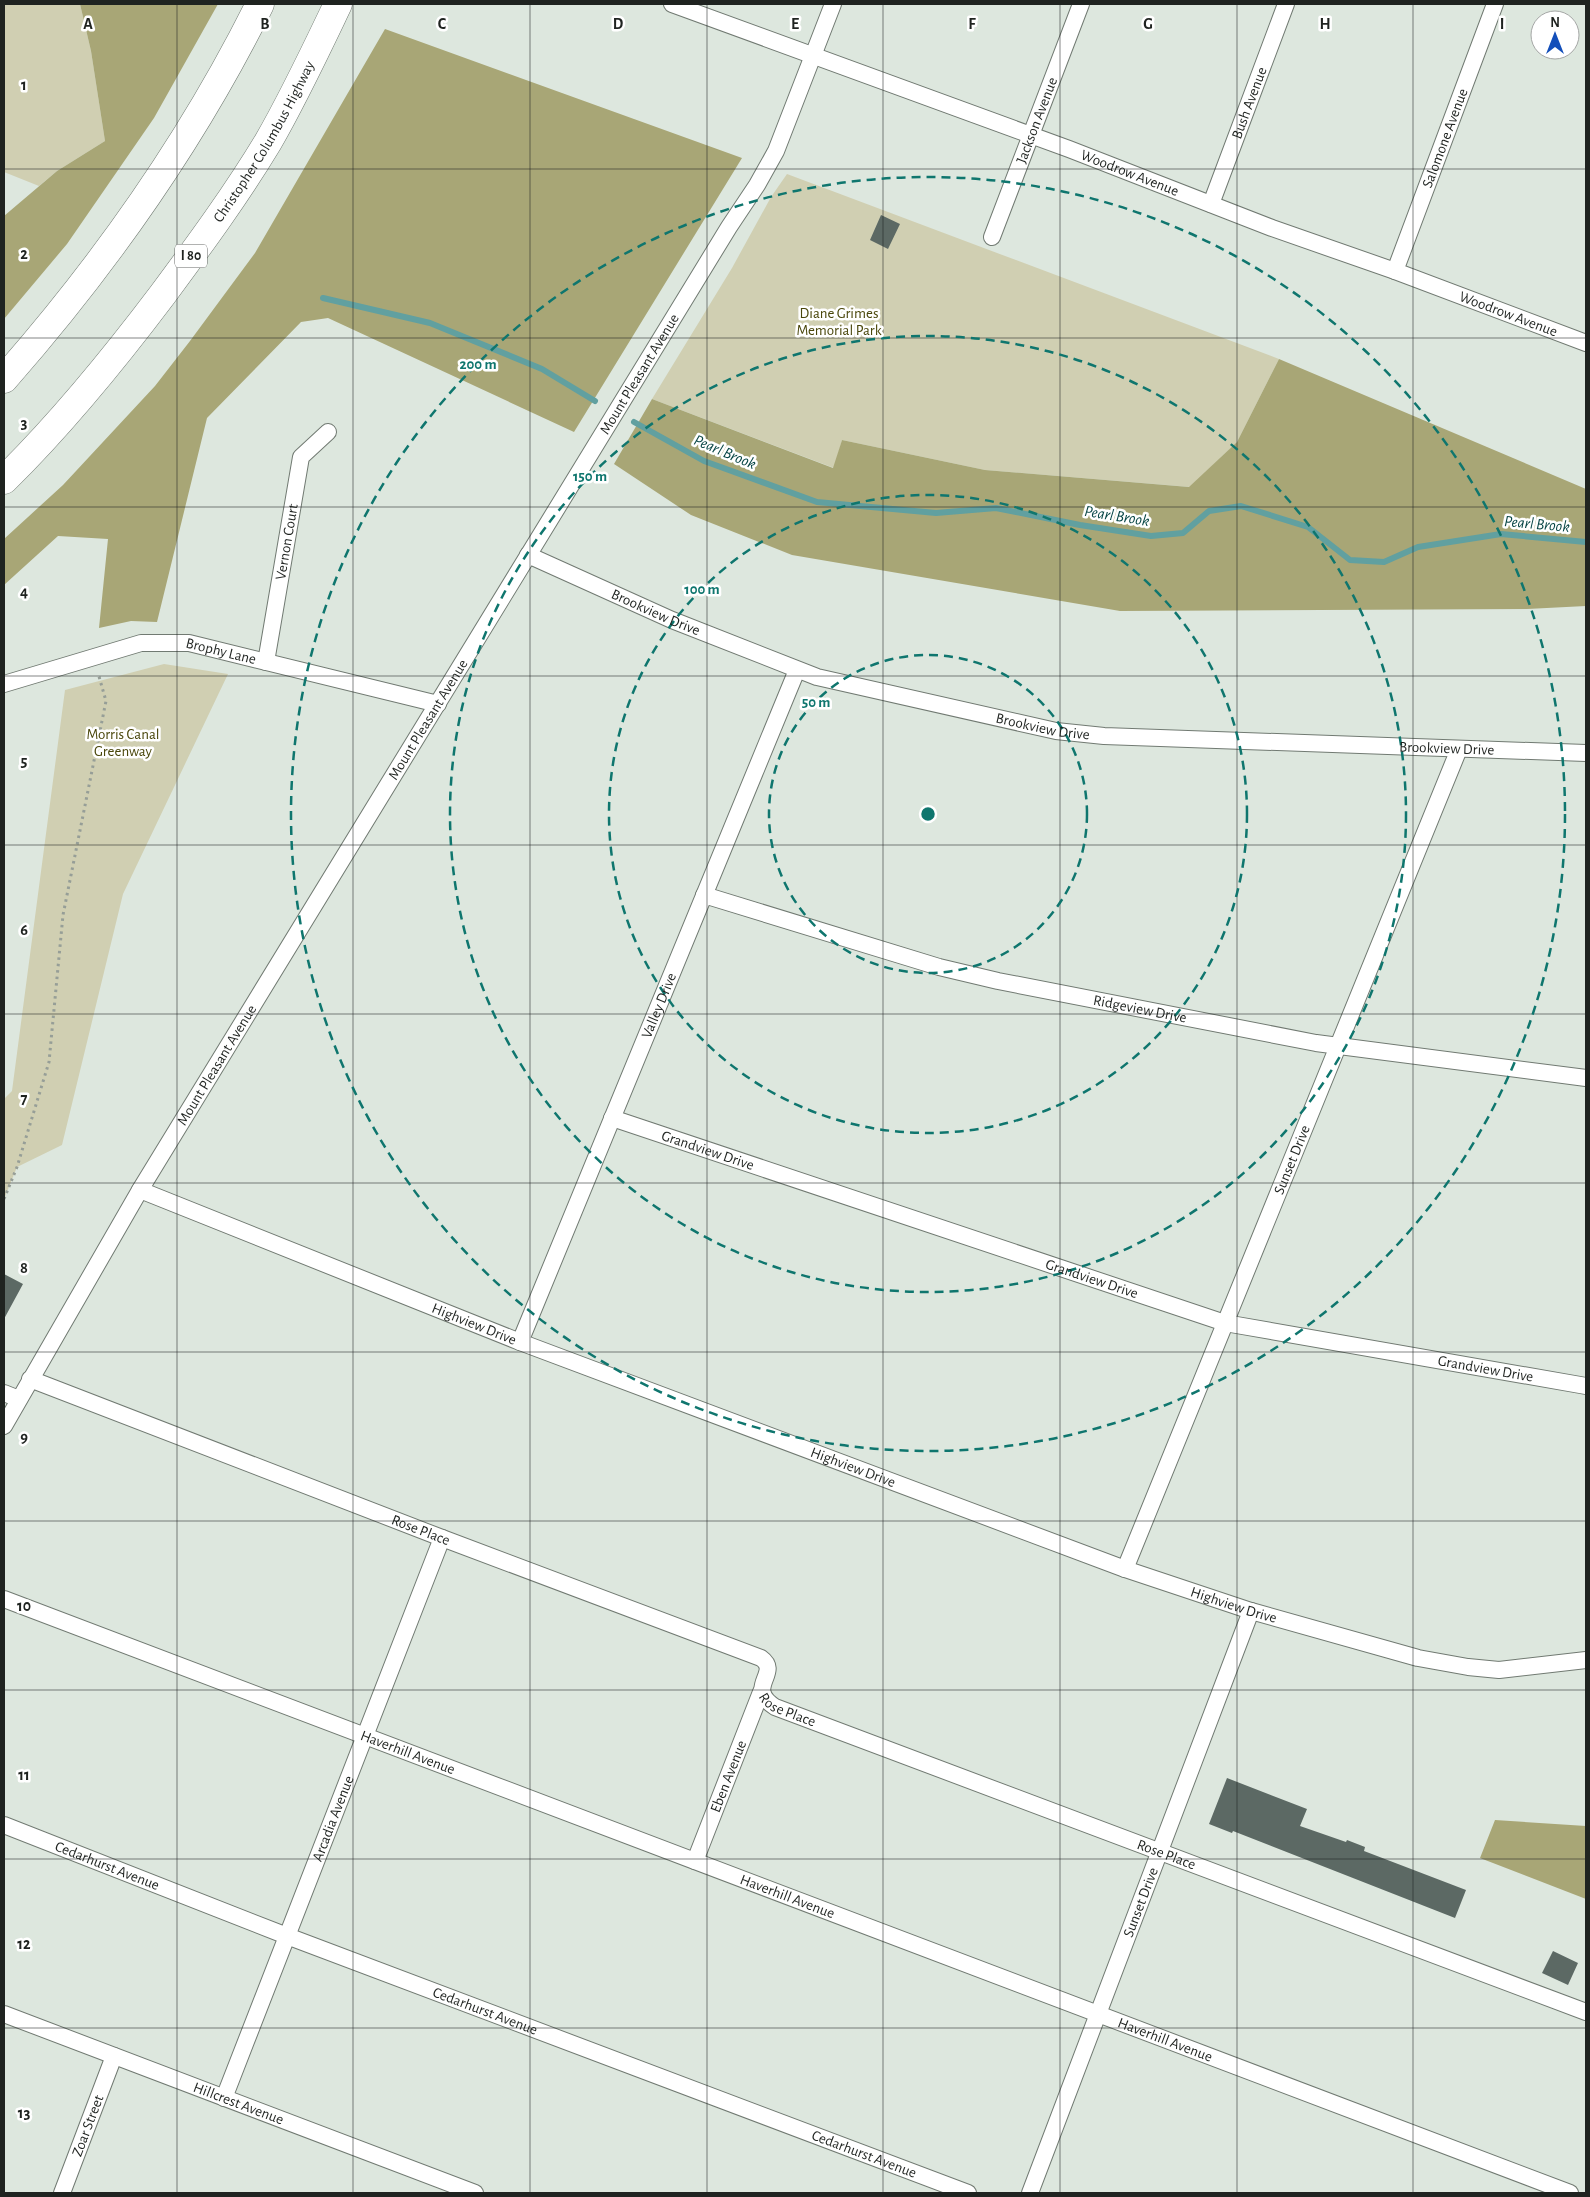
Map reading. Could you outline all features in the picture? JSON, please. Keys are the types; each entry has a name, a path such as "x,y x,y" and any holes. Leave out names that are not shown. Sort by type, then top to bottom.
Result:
{"highway":[{"path":"4,379 52,324 135,215 176,154 215,90 260,4"},
{"name":"Christopher Columbus Highway","path":"4,480 71,408 129,339 228,206 269,140 304,76 338,4"}],"street":[{"name":"Woodrow Avenue","path":"672,4 1032,135 1272,228 1395,271 1586,343"},
{"name":"Mount Pleasant Avenue","path":"4,1426 140,1190 762,176 776,151 833,4"},
{"name":"Jackson Avenue","path":"992,237 1081,4"},
{"name":"Bush Avenue","path":"1211,204 1286,4"},
{"name":"Salomone Avenue","path":"1395,271 1495,4"},
{"name":"Vernon Court","path":"266,662 301,457 328,432"},
{"name":"Brookview Drive","path":"528,555 672,620 797,670 826,679 1056,731 1104,736 1586,753"},
{"name":"Brophy Lane","path":"4,684 141,644 164,642 189,644 438,704"},
{"name":"Valley Drive","path":"520,1342 797,670"},
{"name":"Sunset Drive","path":"1125,1569 1459,749"},
{"name":"Ridgeview Drive","path":"704,895 956,971 998,981 1338,1046 1586,1078"},
{"name":"Grandview Drive","path":"612,1118 1225,1323 1586,1386"},
{"name":"Highview Drive","path":"140,1190 520,1342 1125,1569 1251,1611 1418,1658 1468,1667 1499,1670 1586,1660"},
{"name":"Rose Place","path":"30,1379 442,1538 761,1658 767,1662 768,1668 761,1692 763,1697 775,1706 1586,2012"},
{"path":"4,1393 19,1399"},
{"name":"Arcadia Avenue","path":"224,2098 442,1538"},
{"name":"Haverhill Avenue","path":"4,1599 1570,2193"},
{"name":"Sunset Drive","path":"1030,2193 1251,1611"},
{"name":"Eben Avenue","path":"695,1861 761,1692"},
{"name":"Cedarhurst Avenue","path":"4,1825 287,1936 968,2193"},
{"name":"Hillcrest Avenue","path":"4,2014 475,2193"},
{"name":"Zoar Street","path":"62,2193 114,2056"}],"path":[{"path":"4,1199 17,1167 50,1062 63,916 106,701 94,657"}],"green space":[{"path":"4,4 80,4 91,51 105,141 57,171 39,186 4,172"},
{"name":"Diane Grimes Memorial Park","path":"787,174 1279,359 1237,442 1190,487 985,470 842,440 834,468 652,399 732,268 771,197"},
{"name":"Morris Canal Greenway","path":"164,664 228,674 123,894 62,1145 17,1167 4,1199 4,1099 12,1091 65,690"}],"shaded area":[{"path":"80,4 218,4 154,118 67,244 4,319 4,216 57,171 105,141 91,51"},
{"path":"385,29 742,158 574,432 328,318 301,322 207,418 157,622 131,621 99,628 108,539 58,536 4,585 4,539 63,485 155,386 190,341 255,253"},
{"path":"1279,359 1586,489 1586,606 1527,609 1120,611 792,555 691,515 614,464 652,399 833,468 842,440 985,470 1189,487 1237,442"},
{"path":"1495,1820 1586,1826 1586,1899 1480,1858"}],"building":[{"path":"881,215 900,224 888,249 870,240"},
{"path":"4,1274 23,1284 4,1319"},
{"path":"1227,1778 1307,1809 1300,1826 1346,1842 1347,1840 1365,1847 1364,1851 1466,1890 1455,1918 1233,1831 1232,1833 1209,1824"},
{"path":"1553,1951 1578,1963 1568,1985 1542,1973"}],"waterway":[{"name":"Pearl Brook","path":"323,298 430,323 542,369 595,401"},
{"name":"Pearl Brook","path":"634,422 704,461 817,502 936,513 996,508 1080,525 1151,536 1183,533 1209,511 1241,506 1308,527 1350,560 1384,562 1418,547 1501,534 1586,542"}]}
